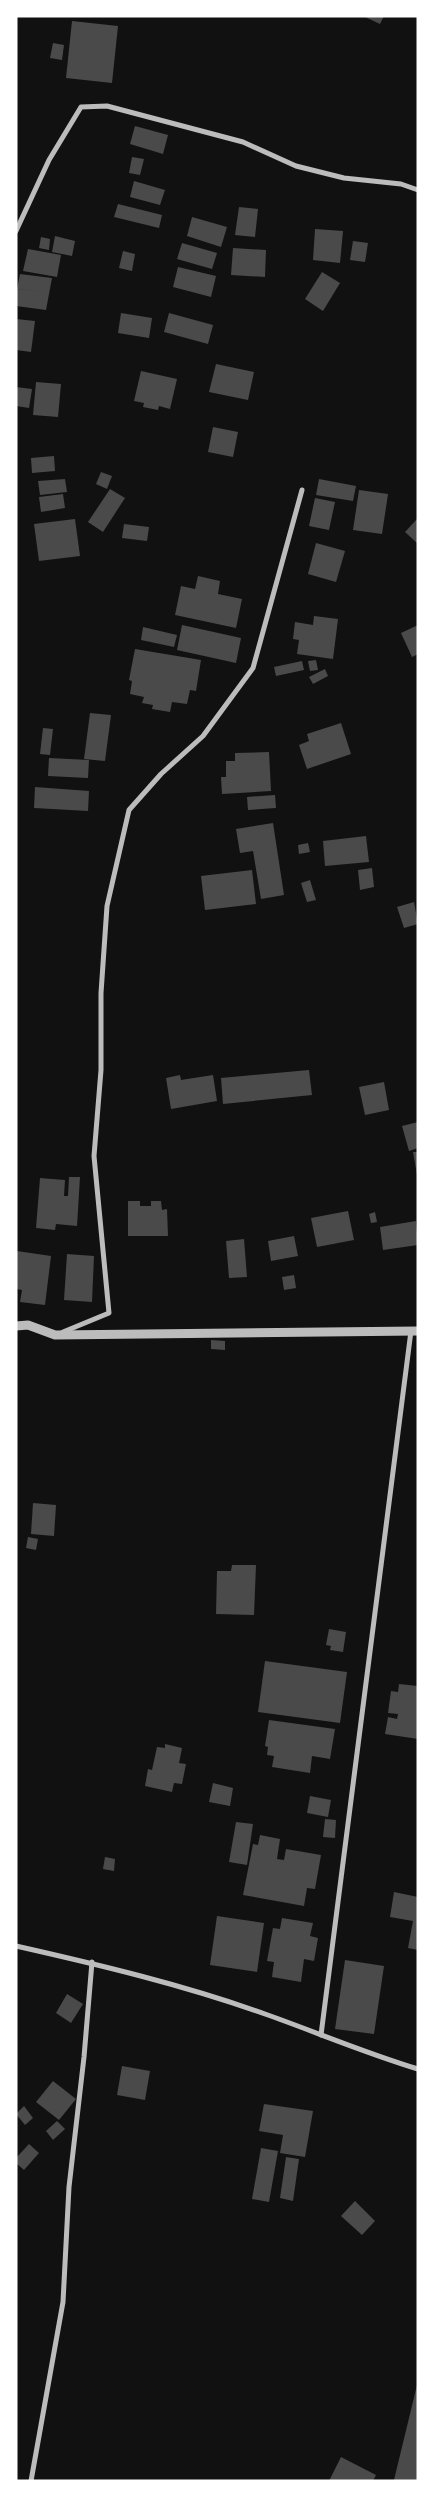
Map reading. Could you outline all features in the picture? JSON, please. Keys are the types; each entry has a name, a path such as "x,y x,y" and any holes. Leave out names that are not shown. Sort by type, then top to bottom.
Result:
{"street":[{"path":"16,231 49,160 81,107 107,106 243,142 306,168 344,178 400,184 418,190"},
{"path":"55,1335 109,1313 94,1156 100,1070 101,993 107,906 129,810 161,774 203,736 253,668 302,490"},
{"path":"16,1326 28,1326 55,1335 414,1331 321,2036"},
{"path":"16,1946 92,1962 264,2013 370,2055 418,2069"},
{"path":"31,2481 63,2302 69,2187 84,2057 92,1962"}],"building":[{"path":"363,16 384,16 380,24"},
{"path":"72,21 118,26 112,83 66,78"},
{"path":"53,43 64,45 62,60 50,58"},
{"path":"135,126 168,135 163,154 130,144"},
{"path":"132,157 144,159 140,175 129,173"},
{"path":"134,181 165,190 160,205 130,197"},
{"path":"118,204 162,215 159,228 114,217"},
{"path":"239,207 258,209 255,237 235,235"},
{"path":"192,217 227,227 221,247 187,236"},
{"path":"315,229 343,231 340,263 313,260"},
{"path":"55,236 75,241 72,256 52,252"},
{"path":"41,237 50,239 49,250 39,248"},
{"path":"353,241 368,243 365,262 350,260"},
{"path":"182,243 217,253 212,269 177,259"},
{"path":"233,248 266,250 265,277 231,275"},
{"path":"28,249 61,255 57,277 23,271"},
{"path":"123,251 135,254 132,271 119,268"},
{"path":"178,267 216,276 211,297 173,287"},
{"path":"322,272 340,283 323,311 305,299"},
{"path":"20,274 52,278 46,310 16,306 16,289 44,292 17,289"},
{"path":"121,313 152,318 149,338 118,333"},
{"path":"169,313 213,325 208,344 164,332"},
{"path":"16,319 35,321 31,352 16,350"},
{"path":"216,364 254,372 248,400 209,392"},
{"path":"141,371 177,379 170,409 159,406 158,410 143,407 144,403 134,401"},
{"path":"36,382 61,384 58,417 33,415"},
{"path":"16,387 32,389 29,408 16,406"},
{"path":"213,427 238,432 233,457 208,452"},
{"path":"54,456 55,471 32,473 31,458"},
{"path":"101,472 112,476 107,489 96,484"},
{"path":"65,479 67,492 40,495 38,481"},
{"path":"319,479 356,486 353,501 316,495"},
{"path":"110,489 125,498 103,532 88,522"},
{"path":"359,490 388,494 382,534 353,530"},
{"path":"63,494 65,508 41,512 39,497"},
{"path":"315,498 335,502 329,530 309,526"},
{"path":"418,518 418,544 405,532"},
{"path":"75,519 80,556 39,561 34,524"},
{"path":"124,524 149,527 147,541 122,538"},
{"path":"316,543 345,551 336,582 308,574"},
{"path":"198,576 220,581 218,594 242,599 236,628 175,615 181,586 195,589"},
{"path":"314,616 338,619 333,659 297,654 299,640 293,639 295,622 313,625"},
{"path":"182,625 241,638 236,663 177,650"},
{"path":"418,625 418,654 412,657 401,633"},
{"path":"143,627 177,635 174,647 141,640"},
{"path":"135,649 201,660 196,691 190,690 187,704 172,702 170,712 152,709 153,705 142,703 144,697 130,694 132,681 129,680"},
{"path":"316,660 318,670 310,671 308,661"},
{"path":"302,661 304,670 276,676 274,667"},
{"path":"325,669 328,676 313,684 309,677"},
{"path":"90,713 111,715 105,761 84,759"},
{"path":"341,723 351,754 307,769 299,745 309,741 307,734"},
{"path":"43,728 53,729 50,755 40,754"},
{"path":"269,752 271,791 222,794 221,777 226,777 226,761 235,761 235,753"},
{"path":"49,758 89,760 88,778 48,776"},
{"path":"35,787 89,791 88,811 34,808"},
{"path":"275,795 276,808 248,810 247,797"},
{"path":"273,823 284,895 261,899 253,851 240,853 236,829"},
{"path":"366,836 369,862 325,866 323,841"},
{"path":"308,843 310,852 299,854 298,845"},
{"path":"372,868 374,887 360,890 358,870"},
{"path":"252,870 256,904 205,910 201,876"},
{"path":"310,880 316,900 307,902 301,883"},
{"path":"414,902 418,924 404,928 397,907"},
{"path":"309,1070 312,1095 223,1104 221,1078"},
{"path":"180,1075 181,1080 213,1075 217,1101 171,1109 166,1078"},
{"path":"384,1082 389,1110 365,1115 359,1087"},
{"path":"418,1122 418,1148 409,1151 402,1126"},
{"path":"413,1152 418,1152 418,1175 417,1175"},
{"path":"69,1177 80,1177 77,1226 56,1224 55,1230 36,1228 40,1178 65,1180 64,1196 68,1196"},
{"path":"128,1201 140,1201 140,1206 151,1206 151,1201 161,1201 162,1210 167,1209 168,1236 128,1236"},
{"path":"348,1211 354,1240 317,1247 311,1218"},
{"path":"375,1212 377,1222 371,1223 369,1214"},
{"path":"416,1221 418,1245 383,1250 380,1227"},
{"path":"294,1236 298,1256 271,1261 268,1241"},
{"path":"244,1239 247,1277 229,1278 226,1241"},
{"path":"17,1251 51,1256 45,1305 20,1302 22,1290 16,1289"},
{"path":"67,1254 94,1256 92,1302 64,1300"},
{"path":"294,1275 296,1288 284,1290 282,1277"},
{"path":"211,1340 225,1341 225,1350 211,1349"},
{"path":"33,1503 56,1505 54,1536 31,1534"},
{"path":"28,1537 38,1539 36,1550 26,1548"},
{"path":"232,1565 256,1565 254,1615 216,1614 217,1571 231,1571"},
{"path":"329,1629 346,1632 343,1652 330,1650 331,1646 326,1645"},
{"path":"265,1661 347,1672 340,1723 258,1712"},
{"path":"399,1684 418,1686 418,1739 385,1734 388,1717 397,1719 398,1714 388,1713 391,1691 398,1692"},
{"path":"269,1720 335,1729 330,1759 312,1756 310,1773 272,1767 274,1756 267,1755 268,1747 265,1746"},
{"path":"165,1744 182,1748 179,1763 186,1764 182,1784 174,1783 172,1792 145,1786 148,1769 152,1770 157,1747 165,1748"},
{"path":"213,1783 233,1788 230,1806 209,1802"},
{"path":"310,1796 331,1800 328,1817 307,1813"},
{"path":"325,1819 336,1820 335,1838 323,1837"},
{"path":"236,1822 253,1824 247,1865 229,1862"},
{"path":"260,1835 280,1839 277,1859 284,1860 286,1849 321,1855 315,1889 307,1888 304,1906 243,1895 253,1844 258,1845"},
{"path":"105,1857 115,1859 114,1871 103,1869"},
{"path":"394,1892 418,1897 418,1950 408,1948 413,1921 390,1917"},
{"path":"217,1916 264,1923 257,1972 210,1965"},
{"path":"282,1918 313,1923 310,1936 318,1938 314,1961 304,1959 301,1982 272,1977 274,1962 267,1961 273,1928 280,1929"},
{"path":"345,1960 384,1966 374,2034 335,2029"},
{"path":"67,1994 83,2004 71,2023 56,2013"},
{"path":"122,2066 150,2071 145,2100 117,2095"},
{"path":"53,2081 76,2099 59,2120 36,2102"},
{"path":"264,2104 313,2111 305,2157 280,2153 283,2135 259,2131"},
{"path":"24,2106 33,2118 25,2125 16,2114"},
{"path":"57,2121 65,2129 53,2140 46,2131"},
{"path":"29,2144 39,2153 24,2170 16,2163 16,2158"},
{"path":"261,2148 278,2151 269,2202 252,2199"},
{"path":"286,2157 299,2159 293,2201 280,2198"},
{"path":"355,2201 375,2221 362,2235 341,2216"},
{"path":"417,2385 418,2481 397,2481 394,2480"},
{"path":"341,2457 376,2475 373,2481 329,2481"}]}
